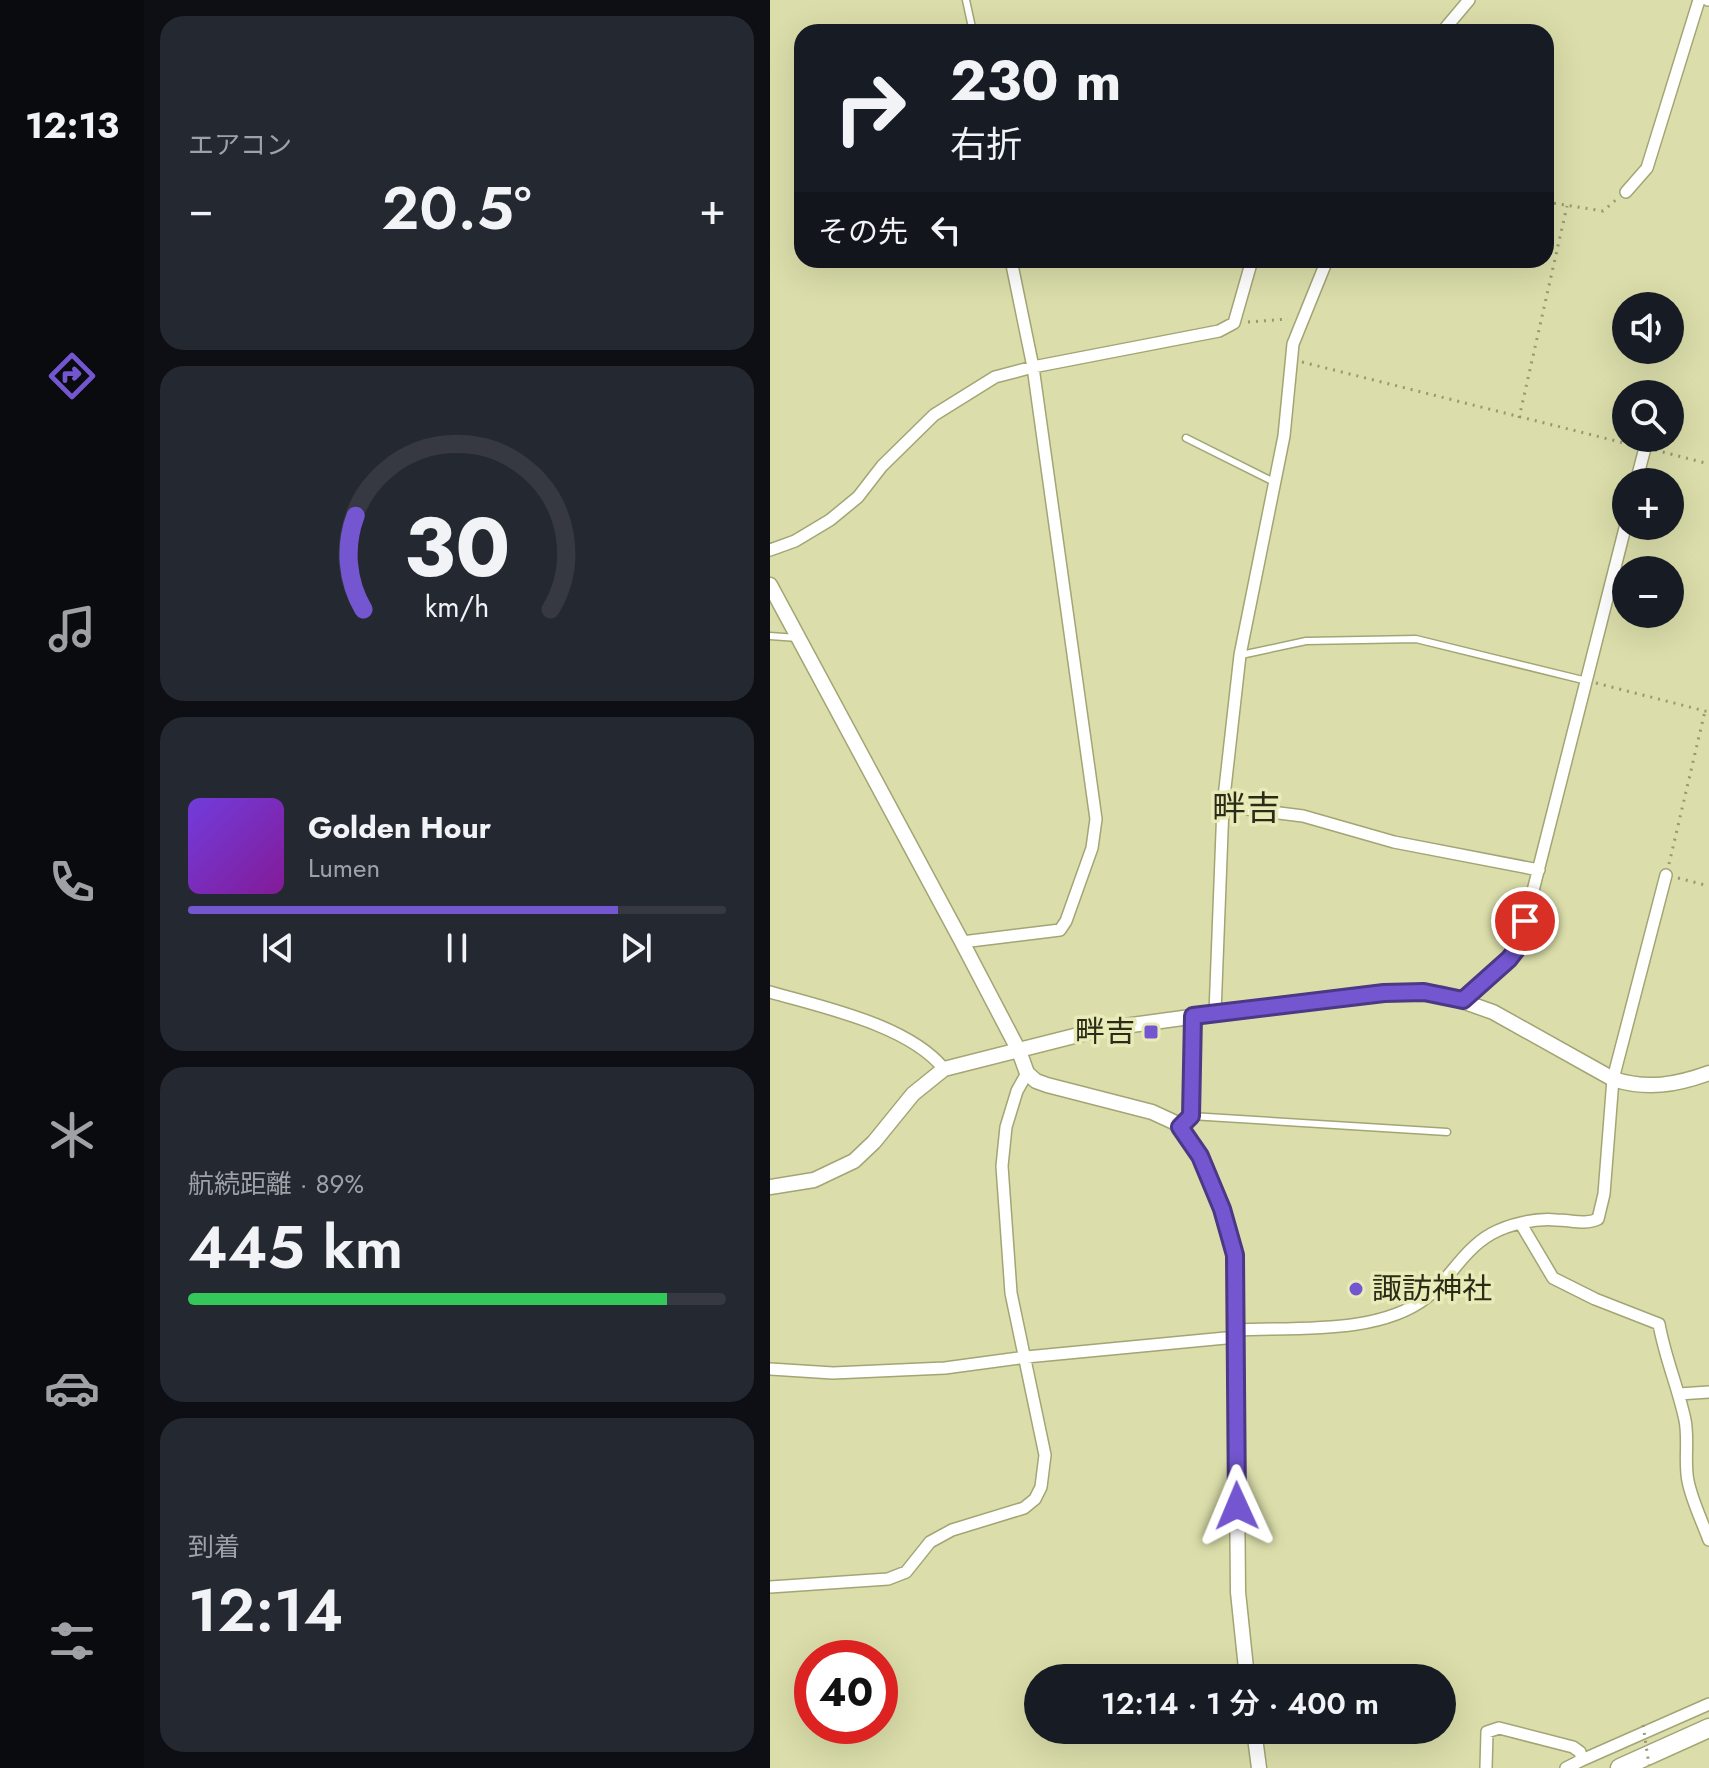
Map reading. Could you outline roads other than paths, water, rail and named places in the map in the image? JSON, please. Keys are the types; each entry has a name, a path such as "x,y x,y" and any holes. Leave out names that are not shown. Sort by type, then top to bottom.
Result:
{"highway":[{"path":"1620,1768 1709,1728"}],"street":[{"path":"1449,24 1469,0"},
{"path":"1626,192 1647,168 1699,0"},
{"path":"962,942 1060,930 1092,848 1096,819 1033,367 1013,268"},
{"path":"770,550 795,541 830,520 858,497 882,466 934,415 995,377 1219,331 1234,323 1250,268"},
{"path":"1215,1013 1223,806 1240,655 1276,483 1293,344 1324,268"},
{"path":"1463,1000 1509,959 1519,946 1622,540"},
{"path":"770,585 962,942 1019,1051 1027,1073 1047,1085 1186,1121"},
{"path":"1223,806 1303,816 1394,842 1539,870"},
{"path":"770,1369 867,1372 945,1368 1236,1334 1346,1326 1407,1309 1433,1291 1468,1252 1492,1234 1536,1220 1579,1222 1598,1219 1603,1202 1613,1079 1666,875"},
{"path":"770,992 885,1028 923,1050 944,1069"},
{"path":"770,1187 814,1180 854,1161 874,1142 913,1094 944,1069 1087,1032 1357,995 1403,992 1442,994 1463,1000 1493,1012 1613,1079 1644,1086 1670,1085 1709,1073"},
{"path":"1193,1016 1186,1121 1222,1209 1235,1255 1238,1592 1246,1664"},
{"path":"770,1587 888,1579 906,1572 930,1542 952,1530 1024,1508 1035,1499 1044,1477 1045,1455 1011,1293 1002,1166 1009,1118 1017,1091 1027,1073"},
{"path":"1521,1224 1553,1278 1595,1299 1659,1324 1666,1360 1679,1394 1688,1448 1688,1481 1709,1540"},
{"path":"1679,1394 1709,1392"},
{"path":"1566,1768 1709,1704"},
{"path":"1486,1768 1487,1732 1499,1728 1573,1747 1580,1752 1582,1760"},
{"path":"1256,1744 1259,1768"}],"lane":[{"path":"966,0 971,24"},
{"path":"1186,438 1276,483"},
{"path":"770,636 798,638"},
{"path":"1240,655 1306,641 1416,639 1587,681"},
{"path":"1186,1121 1447,1132"}],"place":[{"name":"畔吉","path":"1151,1032"},
{"name":"諏訪神社","path":"1356,1289"}],"district":[{"name":"畔吉","path":"1246,808"}]}
